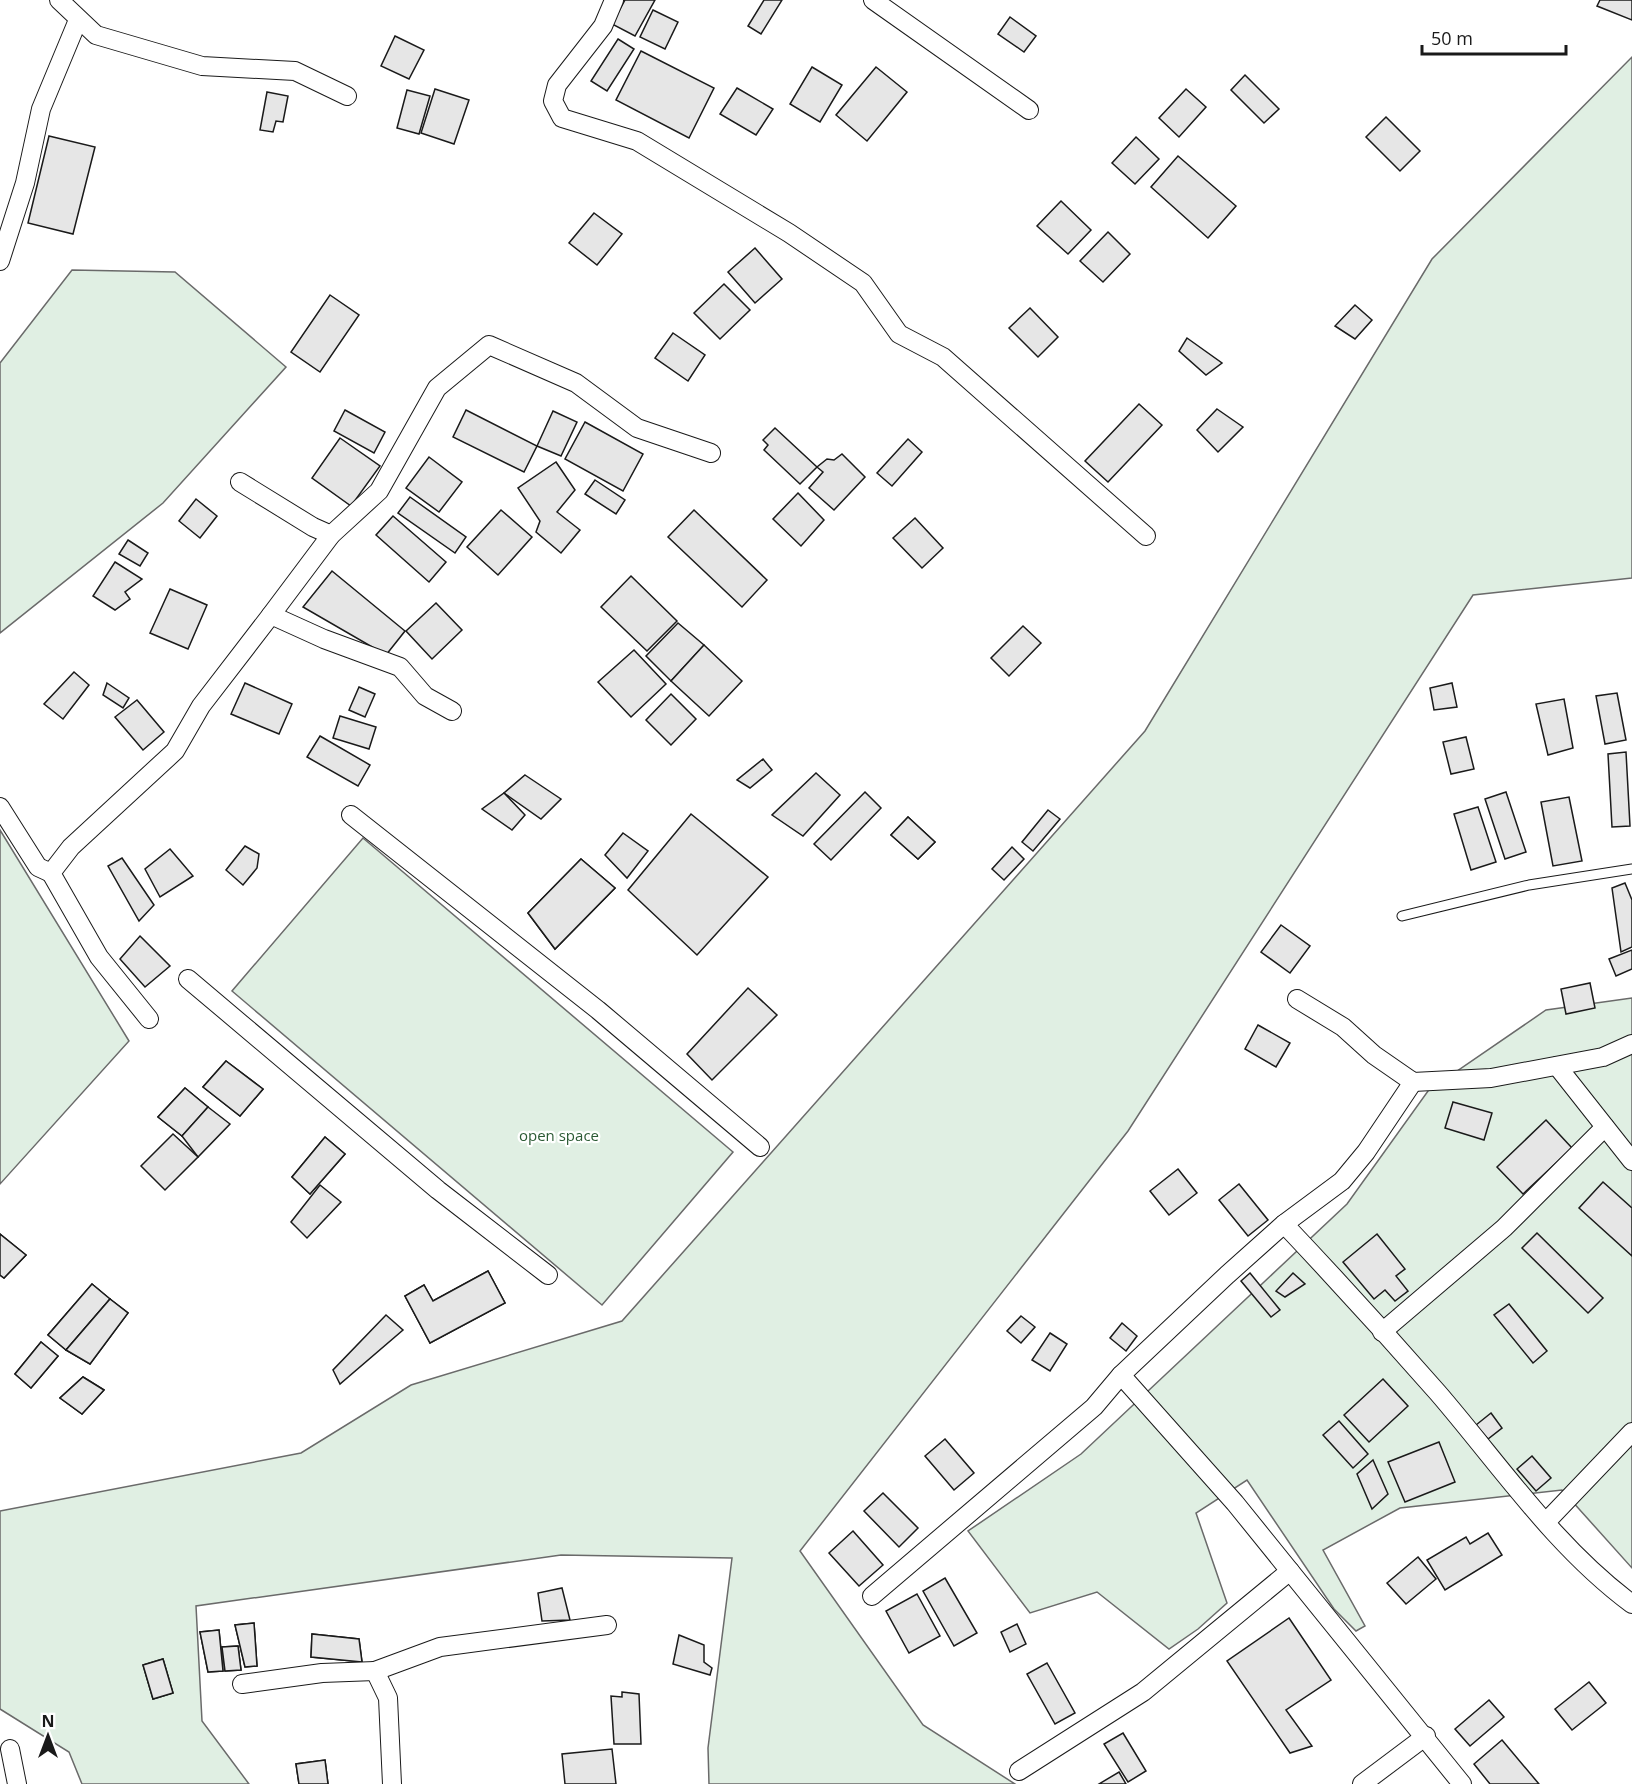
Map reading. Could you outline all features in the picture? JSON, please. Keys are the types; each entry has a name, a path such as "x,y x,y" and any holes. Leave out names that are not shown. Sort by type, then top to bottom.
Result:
{"street":[{"path":"58,0 96,35 202,66 295,72 347,96"},
{"path":"614,0 603,26 557,85 553,101 562,118 637,141 789,233 863,283 899,333 943,357 1146,536"},
{"path":"873,0 1029,110"},
{"path":"0,261 25,183 41,109 78,20"},
{"path":"51,873 71,847 175,751 201,706 331,535 379,491 437,388 489,345 576,383 637,428 711,453"},
{"path":"240,482 313,527 331,535"},
{"path":"271,615 324,639 400,666 425,696 452,711"},
{"path":"0,807 38,867 51,873 99,957 149,1019"},
{"path":"351,815 598,1010 760,1147"},
{"path":"188,980 438,1190 548,1275"},
{"path":"1297,999 1343,1027 1374,1055 1413,1082 1491,1078 1603,1057 1632,1044"},
{"path":"1557,1066 1632,1161"},
{"path":"872,1596 1086,1414 1121,1375 1284,1224 1342,1181 1366,1152 1413,1082"},
{"path":"1382,1332 1504,1228 1605,1126"},
{"path":"1284,1224 1382,1332 1580,1560 1632,1604"},
{"path":"1121,1375 1234,1503 1331,1625 1426,1736 1462,1784"},
{"path":"1546,1521 1632,1432"},
{"path":"1019,1771 1143,1692 1290,1571"},
{"path":"242,1684 322,1673 375,1671 440,1647 607,1625"},
{"path":"375,1671 388,1698 392,1784"},
{"path":"1362,1784 1426,1736"},
{"path":"10,1749 17,1784"}],"lane":[{"path":"1402,916 1529,885 1632,869"}],"green space":[{"path":"1632,57 1632,578 1473,595 1128,1131 800,1551 923,1725 1015,1784 709,1784 708,1748 732,1558 561,1555 196,1606 202,1721 249,1784 82,1784 69,1752 0,1709 0,1511 301,1453 411,1385 622,1321 1145,731 1432,259"},
{"path":"72,270 175,272 286,367 163,503 0,633 0,363"},
{"path":"0,830 129,1041 0,1184"},
{"name":"open space","path":"363,838 733,1152 602,1305 232,991"},
{"path":"1632,998 1632,1568 1562,1490 1400,1508 1323,1550 1365,1626 1356,1631 1334,1609 1247,1480 1196,1513 1227,1603 1198,1629 1169,1649 1097,1592 1030,1613 968,1531 1081,1454 1347,1204 1428,1091 1546,1010"}],"building":[{"path":"625,0 655,0 635,36 612,24"},
{"path":"764,0 782,0 761,34 748,26"},
{"path":"1600,0 1632,0 1632,20 1597,6"},
{"path":"653,10 678,22 665,49 640,37"},
{"path":"1010,17 1036,36 1024,52 998,34"},
{"path":"395,36 424,50 409,79 381,66"},
{"path":"618,39 634,49 607,91 591,81"},
{"path":"641,51 714,88 689,138 616,100"},
{"path":"812,67 842,85 820,122 790,104"},
{"path":"876,67 907,92 867,141 836,115"},
{"path":"1245,75 1279,109 1264,123 1231,90"},
{"path":"737,88 773,109 756,135 720,114"},
{"path":"435,89 469,100 454,144 421,133"},
{"path":"1186,89 1206,107 1179,137 1159,118"},
{"path":"407,90 430,96 419,134 397,128"},
{"path":"267,92 288,96 283,122 276,121 273,132 260,130"},
{"path":"1386,117 1420,151 1400,171 1366,137"},
{"path":"49,136 95,147 73,234 28,223"},
{"path":"1136,137 1159,159 1135,184 1112,163"},
{"path":"1178,156 1236,206 1208,238 1151,187"},
{"path":"1061,201 1091,230 1068,254 1037,226"},
{"path":"594,213 622,234 597,265 569,243"},
{"path":"1108,232 1130,254 1103,282 1080,261"},
{"path":"755,248 782,279 755,303 728,272"},
{"path":"724,284 750,310 720,339 694,313"},
{"path":"330,295 359,315 320,372 291,352"},
{"path":"1355,305 1372,320 1355,339 1335,326"},
{"path":"1030,308 1058,337 1038,357 1009,328"},
{"path":"673,333 705,355 688,381 655,358"},
{"path":"1187,338 1222,363 1206,375 1179,351"},
{"path":"1139,404 1162,425 1108,482 1085,461"},
{"path":"1217,409 1243,427 1218,452 1197,430"},
{"path":"345,410 385,432 374,453 334,431"},
{"path":"466,410 537,446 524,472 453,437"},
{"path":"553,411 577,422 561,456 537,446"},
{"path":"585,422 643,454 623,491 565,459"},
{"path":"775,428 817,467 800,484 764,450 768,445 763,440"},
{"path":"340,438 380,466 351,506 312,478"},
{"path":"908,439 922,452 892,486 877,473"},
{"path":"842,454 865,477 834,510 809,488 823,472 817,467 827,459 834,460"},
{"path":"429,457 462,482 439,512 406,488"},
{"path":"556,462 575,490 557,512 580,530 561,553 536,532 540,521 518,488"},
{"path":"595,480 625,500 616,514 585,494"},
{"path":"798,493 824,520 801,546 773,519"},
{"path":"410,497 466,537 455,553 398,513"},
{"path":"196,499 217,516 200,538 179,521"},
{"path":"501,510 532,537 498,575 467,547"},
{"path":"694,510 767,580 742,607 668,537"},
{"path":"393,516 446,562 429,582 376,535"},
{"path":"915,518 943,548 922,568 893,538"},
{"path":"128,540 148,553 140,566 119,554"},
{"path":"115,562 142,579 125,592 130,599 115,610 93,596"},
{"path":"332,571 405,631 386,655 303,607"},
{"path":"631,576 677,621 647,651 601,607"},
{"path":"170,589 207,605 188,649 150,633"},
{"path":"436,603 462,630 432,659 406,631"},
{"path":"678,623 704,645 671,681 646,656"},
{"path":"1023,626 1041,643 1009,676 991,658"},
{"path":"704,645 742,681 709,716 671,681"},
{"path":"634,650 666,684 631,717 598,682"},
{"path":"74,672 89,685 63,719 44,704"},
{"path":"107,683 129,698 123,708 103,695"},
{"path":"245,683 292,704 279,734 231,714"},
{"path":"1452,683 1457,707 1434,710 1430,688"},
{"path":"359,687 375,694 365,717 349,710"},
{"path":"1617,693 1626,740 1605,744 1596,696"},
{"path":"671,694 696,719 671,745 646,720"},
{"path":"1564,699 1573,748 1548,755 1536,704"},
{"path":"137,700 164,732 143,750 115,717"},
{"path":"340,716 376,727 369,749 333,738"},
{"path":"320,736 370,765 358,786 307,757"},
{"path":"1466,737 1474,769 1451,774 1443,742"},
{"path":"1626,752 1630,826 1612,827 1608,754"},
{"path":"763,759 772,770 750,788 737,780"},
{"path":"816,773 840,795 803,836 772,815"},
{"path":"525,775 561,799 541,819 504,793"},
{"path":"865,792 881,808 831,860 814,844"},
{"path":"1506,792 1526,852 1505,859 1485,799"},
{"path":"504,793 525,815 512,830 482,809"},
{"path":"1569,797 1582,861 1553,866 1541,802"},
{"path":"1478,807 1496,862 1471,870 1454,814"},
{"path":"1048,810 1060,819 1033,851 1022,842"},
{"path":"691,814 768,877 697,955 628,890"},
{"path":"908,817 935,842 918,859 891,835"},
{"path":"908,817 935,842 918,859 891,835"},
{"path":"623,833 648,851 627,878 605,855"},
{"path":"245,846 259,854 257,868 243,885 226,870"},
{"path":"1012,847 1024,859 1004,880 992,869"},
{"path":"170,849 193,876 160,897 145,869"},
{"path":"122,858 154,905 139,921 108,866"},
{"path":"581,859 615,888 555,949 528,913"},
{"path":"581,859 615,888 555,949 528,913"},
{"path":"1625,883 1632,900 1632,947 1621,952 1612,888"},
{"path":"1281,925 1310,946 1290,973 1261,952"},
{"path":"140,936 170,966 145,987 120,959"},
{"path":"1632,950 1632,969 1616,976 1609,959"},
{"path":"1590,983 1595,1008 1566,1014 1561,989"},
{"path":"748,988 777,1015 712,1080 687,1054"},
{"path":"1258,1025 1290,1043 1276,1067 1245,1049"},
{"path":"226,1061 263,1089 240,1116 203,1087"},
{"path":"226,1061 263,1089 240,1116 203,1087"},
{"path":"185,1088 208,1107 182,1136 158,1117"},
{"path":"185,1088 208,1107 182,1136 158,1117"},
{"path":"1453,1102 1492,1113 1484,1140 1445,1128"},
{"path":"208,1107 230,1124 198,1157 182,1136"},
{"path":"1546,1120 1572,1148 1523,1194 1497,1167"},
{"path":"173,1134 198,1157 165,1190 141,1166"},
{"path":"325,1137 345,1154 310,1194 292,1177"},
{"path":"325,1137 345,1154 310,1194 292,1177"},
{"path":"1178,1169 1197,1193 1169,1215 1150,1191"},
{"path":"1603,1182 1632,1208 1632,1256 1579,1208"},
{"path":"1239,1184 1268,1220 1248,1236 1219,1200"},
{"path":"320,1185 341,1202 307,1238 291,1222"},
{"path":"1537,1233 1603,1298 1588,1313 1522,1248"},
{"path":"0,1234 26,1255 4,1278 0,1275"},
{"path":"0,1234 26,1255 4,1278 0,1275"},
{"path":"1377,1234 1405,1269 1396,1276 1408,1291 1395,1301 1385,1290 1374,1299 1343,1262"},
{"path":"488,1271 505,1303 430,1343 405,1296 424,1285 433,1301"},
{"path":"488,1271 505,1303 430,1343 405,1296 424,1285 433,1301"},
{"path":"1250,1273 1280,1310 1271,1317 1241,1281"},
{"path":"1293,1273 1305,1284 1285,1297 1276,1291"},
{"path":"92,1284 110,1299 66,1350 48,1335"},
{"path":"92,1284 110,1299 66,1350 48,1335"},
{"path":"110,1299 128,1313 90,1364 66,1350"},
{"path":"110,1299 128,1313 90,1364 66,1350"},
{"path":"1509,1304 1547,1351 1533,1363 1494,1315"},
{"path":"386,1315 403,1330 340,1384 333,1370"},
{"path":"1021,1316 1035,1327 1021,1343 1007,1331"},
{"path":"1122,1323 1137,1336 1126,1351 1110,1338"},
{"path":"1050,1333 1067,1344 1050,1371 1032,1360"},
{"path":"41,1342 58,1356 31,1388 15,1374"},
{"path":"41,1342 58,1356 31,1388 15,1374"},
{"path":"83,1377 104,1390 82,1414 60,1398"},
{"path":"83,1377 104,1390 82,1414 60,1398"},
{"path":"1383,1379 1408,1406 1369,1442 1344,1415"},
{"path":"1491,1413 1502,1428 1488,1439 1476,1425"},
{"path":"1339,1421 1368,1454 1353,1468 1323,1435"},
{"path":"945,1439 974,1473 954,1490 925,1456"},
{"path":"1439,1442 1455,1482 1405,1502 1388,1462"},
{"path":"1532,1456 1551,1478 1536,1491 1517,1469"},
{"path":"1373,1460 1388,1494 1372,1509 1357,1474"},
{"path":"883,1493 918,1528 899,1547 864,1511"},
{"path":"853,1531 883,1565 859,1586 829,1553"},
{"path":"1488,1533 1502,1555 1445,1590 1427,1560 1466,1537 1470,1544"},
{"path":"1418,1557 1436,1579 1406,1604 1387,1583"},
{"path":"945,1578 977,1633 954,1646 923,1591"},
{"path":"562,1588 570,1620 542,1621 538,1593"},
{"path":"917,1594 940,1636 909,1653 886,1611"},
{"path":"1289,1618 1331,1680 1286,1710 1312,1746 1290,1753 1227,1661"},
{"path":"254,1623 257,1666 245,1667 235,1625"},
{"path":"254,1623 257,1666 245,1667 235,1625"},
{"path":"1017,1624 1026,1644 1010,1652 1001,1632"},
{"path":"219,1630 223,1671 208,1672 200,1632"},
{"path":"219,1630 223,1671 208,1672 200,1632"},
{"path":"312,1634 359,1639 362,1662 311,1657"},
{"path":"312,1634 359,1639 362,1662 311,1657"},
{"path":"679,1635 704,1645 704,1662 712,1668 710,1675 673,1664"},
{"path":"238,1646 241,1670 225,1671 222,1647"},
{"path":"238,1646 241,1670 225,1671 222,1647"},
{"path":"163,1659 173,1693 153,1699 143,1665"},
{"path":"163,1659 173,1693 153,1699 143,1665"},
{"path":"1047,1663 1075,1713 1055,1724 1027,1674"},
{"path":"1589,1682 1606,1703 1572,1730 1555,1709"},
{"path":"622,1692 639,1694 641,1744 614,1744 611,1696 622,1697"},
{"path":"1489,1700 1504,1717 1470,1746 1455,1729"},
{"path":"1123,1733 1146,1771 1128,1782 1104,1744"},
{"path":"1502,1740 1539,1784 1490,1784 1474,1764"},
{"path":"612,1749 616,1784 565,1784 562,1754"},
{"path":"325,1760 328,1784 299,1784 296,1764"},
{"path":"325,1760 328,1784 299,1784 296,1764"},
{"path":"1119,1772 1126,1784 1099,1784"}]}
